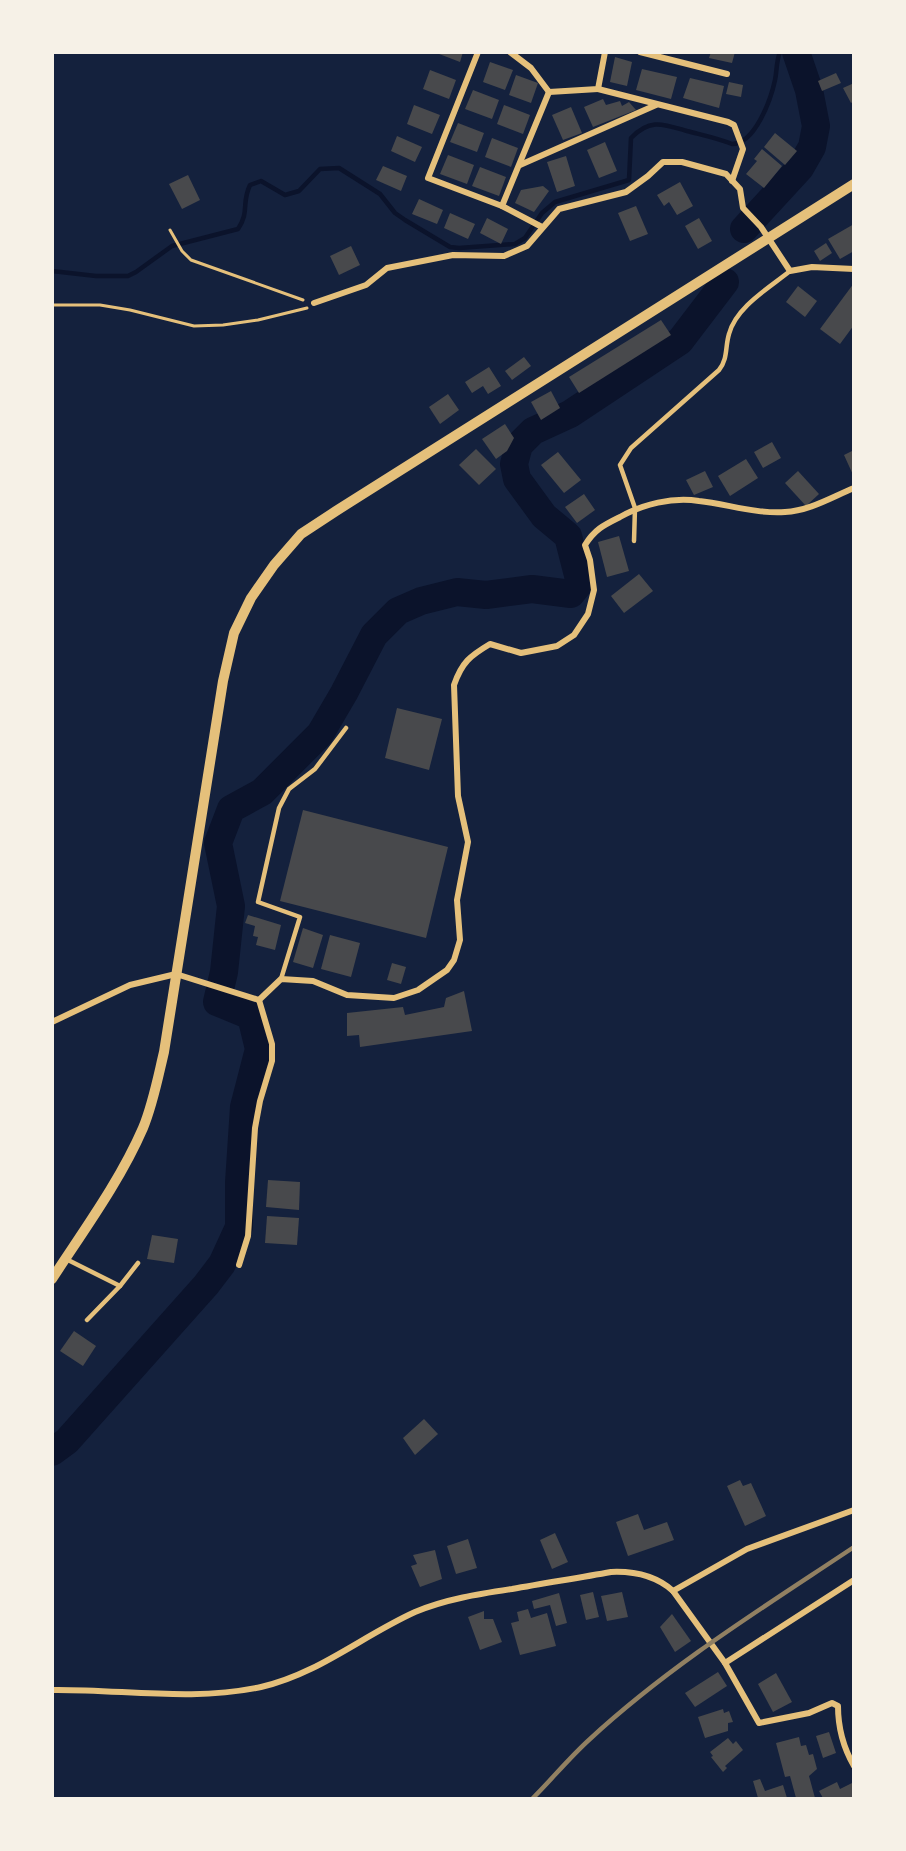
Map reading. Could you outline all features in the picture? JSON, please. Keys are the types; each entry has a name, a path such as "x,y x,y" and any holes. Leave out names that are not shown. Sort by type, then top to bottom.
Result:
{"street":[{"path":"478,52 428,178 502,206 541,226"},
{"path":"510,52 531,68 549,92"},
{"path":"598,89 605,52"},
{"path":"640,52 727,74"},
{"path":"549,92 598,89 728,122 734,125 738,132 743,149 732,182"},
{"path":"502,206 549,92"},
{"path":"519,165 657,104"},
{"path":"314,303 366,285 387,268 453,255 504,256 527,246 541,226 559,209 626,192 663,162 682,162 726,174 740,189 743,208 761,227 790,271 812,267 854,269"},
{"path":"52,1279 126,1162 143,1127 155,1092 164,1052 223,681 234,633 251,598 274,565 302,534 336,511 854,184"},
{"path":"259,1000 281,979 313,981 347,995 394,998 418,990 447,970 454,960 460,940 457,900 468,842 458,796 454,685 459,670 471,656 490,644 521,653 557,646 574,634 588,614 594,590 590,560 585,545 594,531 635,508 658,502 697,500 735,508 782,512 801,510 854,488"},
{"path":"52,1022 130,985 176,974 259,1000"},
{"path":"239,1265 248,1236 255,1128 272,1061 272,1044 259,1000"},
{"path":"673,1591 747,1550 854,1510"},
{"path":"52,1690 194,1696 262,1687 299,1676 337,1657 385,1627 417,1612 457,1598 610,1572 631,1571 651,1577 673,1591 724,1663 759,1723 809,1713 832,1703 838,1706 841,1734 847,1754 854,1766"},
{"path":"724,1663 854,1580"}],"lane":[{"path":"634,541 635,508 620,465 631,448 719,370 724,363 729,333 740,312 790,271"},
{"path":"281,979 300,917 258,902 279,808 289,789 315,769 346,728"},
{"path":"65,1259 120,1286"},
{"path":"87,1320 120,1286 138,1263"}],"path":[{"path":"170,230 191,260 314,303"},
{"path":"52,305 100,305 194,326 258,320 304,310 314,303"}],"building":[{"path":"434,52 463,52 460,62"},
{"path":"711,52 735,52 732,63 709,58"},
{"path":"615,57 632,62 627,86 610,82"},
{"path":"490,62 513,70 505,90 483,82"},
{"path":"642,69 677,77 671,99 636,90"},
{"path":"430,70 456,80 449,99 423,89"},
{"path":"836,73 841,83 822,91 818,81"},
{"path":"516,75 538,83 531,103 509,95"},
{"path":"690,78 724,86 719,108 683,98"},
{"path":"729,82 743,85 741,97 726,94"},
{"path":"854,83 854,101 851,103 843,88"},
{"path":"473,90 499,100 492,119 465,109"},
{"path":"603,99 606,105 620,101 622,106 629,102 636,110 593,127 584,107"},
{"path":"414,105 440,115 432,134 407,124"},
{"path":"504,105 530,115 523,134 497,124"},
{"path":"571,107 582,133 563,140 552,115"},
{"path":"458,123 484,133 477,152 450,142"},
{"path":"775,133 797,151 785,165 764,147"},
{"path":"397,136 422,147 415,162 391,151"},
{"path":"492,138 518,148 511,167 485,157"},
{"path":"605,142 617,171 599,178 587,150"},
{"path":"762,149 782,166 764,188 746,174 757,161 754,159"},
{"path":"448,155 474,165 467,184 440,174"},
{"path":"566,156 575,186 557,192 547,162"},
{"path":"383,166 407,176 401,191 376,180"},
{"path":"480,167 506,177 499,196 472,186"},
{"path":"188,175 200,200 182,209 169,184"},
{"path":"680,182 693,206 677,215 669,202 664,206 657,195"},
{"path":"543,186 549,191 534,212 515,203 521,190"},
{"path":"419,199 443,210 437,224 412,214"},
{"path":"636,206 648,234 630,241 618,213"},
{"path":"450,213 475,224 468,239 444,228"},
{"path":"487,218 508,229 501,244 480,233"},
{"path":"699,218 712,241 698,249 685,226"},
{"path":"854,224 854,251 840,259 828,239"},
{"path":"826,243 832,253 820,261 814,251"},
{"path":"351,246 360,265 339,275 330,256"},
{"path":"854,283 854,325 840,344 820,329"},
{"path":"798,286 817,301 805,317 786,302"},
{"path":"661,320 671,335 579,393 569,377"},
{"path":"524,357 531,366 512,380 505,371"},
{"path":"489,367 501,386 488,394 483,386 472,393 465,382"},
{"path":"551,391 560,408 541,420 531,402"},
{"path":"448,394 459,410 440,424 429,407"},
{"path":"505,424 514,438 507,451 496,459 482,439"},
{"path":"772,442 781,458 763,468 754,452"},
{"path":"476,449 496,469 479,485 459,465"},
{"path":"854,450 854,477 844,455"},
{"path":"558,452 581,480 564,493 541,465"},
{"path":"746,459 758,478 730,496 718,476"},
{"path":"705,471 713,487 694,495 686,480"},
{"path":"798,471 819,494 806,506 785,483"},
{"path":"584,494 595,510 577,523 565,507"},
{"path":"619,536 629,571 607,577 598,542"},
{"path":"639,574 653,591 624,613 611,596"},
{"path":"397,708 442,719 429,770 385,758"},
{"path":"303,810 448,847 426,938 280,901"},
{"path":"248,915 281,925 275,950 256,945 258,937 253,936 255,926 245,923"},
{"path":"303,928 323,935 313,968 293,962"},
{"path":"330,935 360,943 351,977 321,969"},
{"path":"392,963 406,967 401,984 387,980"},
{"path":"464,991 472,1031 360,1047 359,1035 347,1036 347,1013 403,1007 405,1015 444,1007 446,998"},
{"path":"268,1180 300,1182 299,1210 266,1207"},
{"path":"267,1216 299,1218 297,1245 265,1243"},
{"path":"152,1235 178,1239 174,1263 147,1259"},
{"path":"74,1331 96,1346 83,1366 60,1351"},
{"path":"424,1419 438,1434 415,1455 403,1438"},
{"path":"740,1480 743,1486 751,1483 766,1516 745,1526 727,1486"},
{"path":"638,1514 644,1530 667,1522 674,1540 628,1556 616,1522"},
{"path":"555,1533 568,1562 552,1569 540,1540"},
{"path":"468,1539 477,1568 456,1574 447,1546"},
{"path":"435,1550 442,1579 420,1587 411,1566 417,1564 413,1555"},
{"path":"593,1592 599,1617 586,1620 580,1595"},
{"path":"622,1592 628,1617 607,1621 601,1596"},
{"path":"559,1593 567,1623 556,1626 550,1605 534,1609 532,1601"},
{"path":"528,1609 531,1618 547,1613 556,1646 520,1655 511,1623 519,1621 517,1612"},
{"path":"484,1611 484,1619 493,1619 502,1642 480,1650 468,1617"},
{"path":"672,1614 691,1641 675,1652 660,1627"},
{"path":"718,1672 727,1686 695,1707 685,1693"},
{"path":"776,1673 792,1702 773,1712 758,1684"},
{"path":"723,1709 724,1713 729,1711 733,1722 728,1723 728,1731 705,1738 698,1717"},
{"path":"829,1732 836,1753 823,1758 816,1736"},
{"path":"799,1737 801,1746 806,1745 809,1755 813,1754 817,1769 809,1776 815,1798 796,1798 790,1776 785,1777 776,1743"},
{"path":"728,1738 733,1744 736,1741 743,1750 725,1766 727,1768 723,1772 711,1757 713,1756 710,1752"},
{"path":"760,1779 765,1791 783,1785 787,1798 758,1798 753,1781"},
{"path":"837,1782 840,1789 854,1782 854,1798 823,1798 819,1791"}],"waterway":[{"path":"52,271 96,276 128,276 172,246 238,229 244,217 250,185 261,181 285,195 299,191 320,169 339,168 380,194 395,213 450,247 515,244 525,238 542,213 555,202 629,180 631,138 644,127 664,125 732,144 748,137 761,119 770,98 780,52"},
{"path":"744,229 800,168 812,147 816,126 809,90 796,52"},
{"path":"52,1452 67,1441 206,1285 222,1264 239,1227 239,1183 244,1107 259,1049 251,1016 217,1002 224,972 231,906 218,843 231,809 262,792 320,734 374,635 398,611 421,601 457,592 486,595 532,589 571,594 580,583 568,536 544,516 517,479 514,464 519,445 533,431 570,414 680,341 725,282"}],"railway":[{"path":"533,1798 583,1746 652,1686 718,1638 854,1547"}]}
